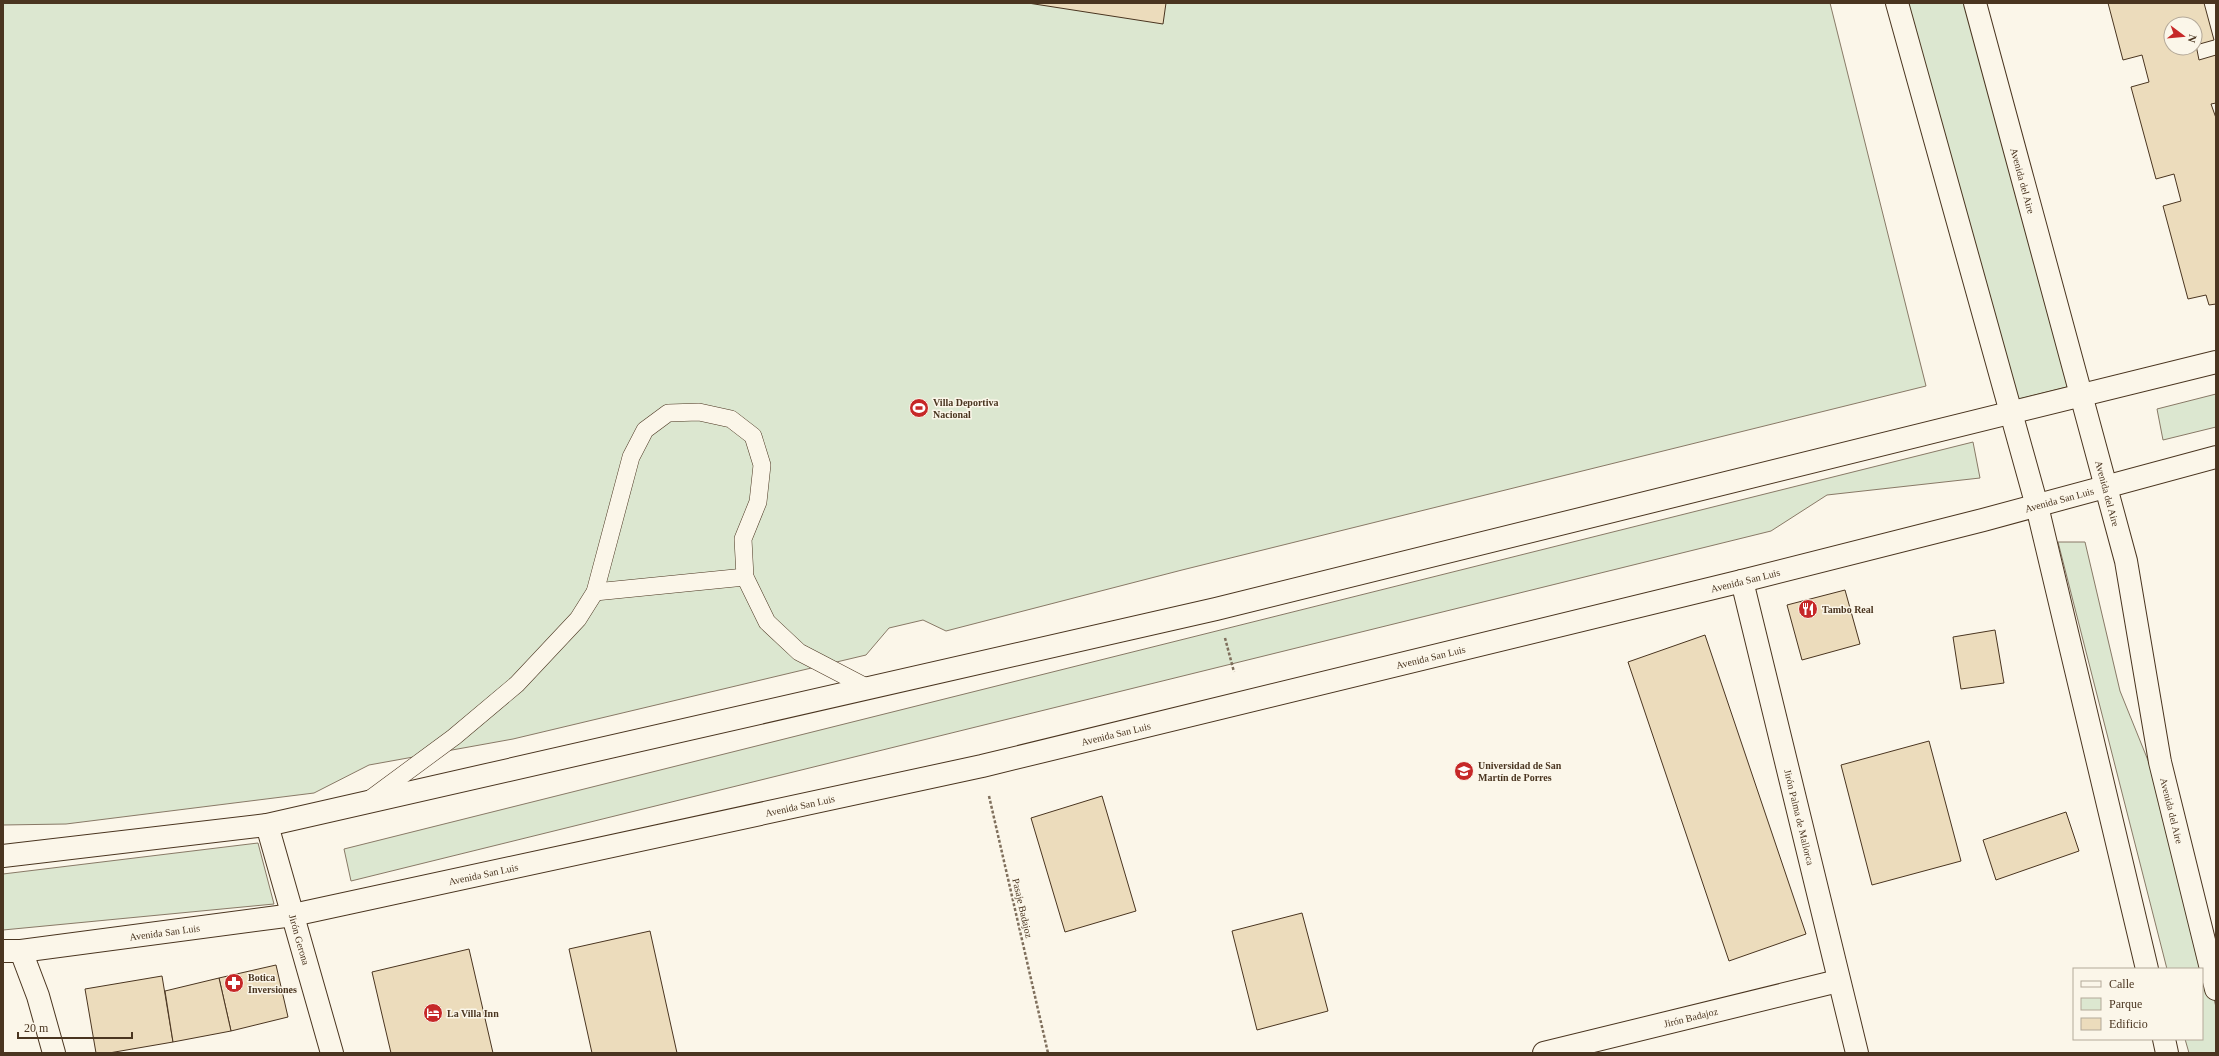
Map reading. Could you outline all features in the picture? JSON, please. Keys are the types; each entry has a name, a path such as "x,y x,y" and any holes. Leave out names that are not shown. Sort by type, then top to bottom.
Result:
{"main road":[{"path":"1897,3 2037,506 2147,968"},
{"name":"Avenida del Aire","path":"1975,3 2081,396 2107,485 2126,561 2160,762 2216,989"},
{"path":"3,856 267,826 1216,609 2011,414 2216,362"},
{"name":"Avenida San Luis","path":"12,951 293,914 982,766 1742,581 2037,506 2107,485 2216,457"},
{"name":"Jirón Palma de Mallorca","path":"1742,581 1857,1053"},
{"name":"Jirón Gerona","path":"267,826 332,1053"},
{"path":"12,951 38,996 54,1053"},
{"name":"Jirón Badajoz","path":"1544,1053 1838,980"},
{"path":"2164,1040 2167,1053"}],"lane":[{"path":"364,804 454,737 517,684 578,619 595,592 631,457 645,430 668,413 699,412 731,419 753,436 762,465 758,502 743,539 745,577 767,622 799,652 870,689"},
{"path":"595,592 745,577"}],"path":[{"path":"1216,609 1243,702"},
{"name":"Pasaje Badajoz","path":"982,766 1048,1053"}],"green space":[{"name":"Villa Deportiva Nacional","path":"3,3 1830,3 1926,386 1182,570 946,631 923,620 889,628 866,655 513,739 369,765 314,793 66,824 3,825"},
{"path":"1904,3 1967,3 2071,386 2015,400"},
{"path":"2216,394 2216,427 2163,440 2157,409"},
{"path":"1973,442 1980,478 1827,495 1771,531 351,881 344,849"},
{"path":"2058,542 2085,542 2120,691 2164,800 2216,1007 2216,1053 2189,1053 2185,1040 2203,1040 2203,968 2167,968"},
{"path":"258,843 274,904 3,930 3,874"}],"building":[{"path":"1028,3 1166,3 1163,24"},
{"path":"2108,3 2204,3 2214,40 2203,43 2203,16 2163,16 2163,56 2198,56 2199,60 2216,55 2216,103 2211,104 2216,118 2216,304 2209,305 2206,295 2188,299 2163,206 2181,201 2174,174 2156,179 2131,87 2149,82 2142,55 2123,60"},
{"path":"1845,590 1860,644 1802,660 1787,605"},
{"path":"1995,630 2004,683 1961,689 1953,637"},
{"path":"1705,635 1806,934 1729,961 1628,662"},
{"path":"1929,741 1961,861 1872,885 1841,765"},
{"path":"1102,796 1136,911 1065,932 1031,818"},
{"path":"2066,812 2079,851 1996,880 1983,840"},
{"path":"1302,913 1328,1011 1257,1030 1232,931"},
{"path":"650,931 677,1053 592,1053 569,949"},
{"name":"La Villa Inn","path":"469,949 493,1053 391,1053 372,972"},
{"path":"276,965 288,1017 231,1031 219,978"},
{"path":"162,976 173,1042 109,1053 96,1053 85,989"},
{"path":"219,978 231,1031 173,1042 165,991"}],"place":[{"name":"Villa Deportiva Nacional","path":"919,408"},
{"name":"Tambo Real","path":"1808,609"},
{"name":"Universidad de San Martín de Porres","path":"1464,771"},
{"name":"Botica Inversiones","path":"234,983"},
{"name":"La Villa Inn","path":"433,1013"}]}
